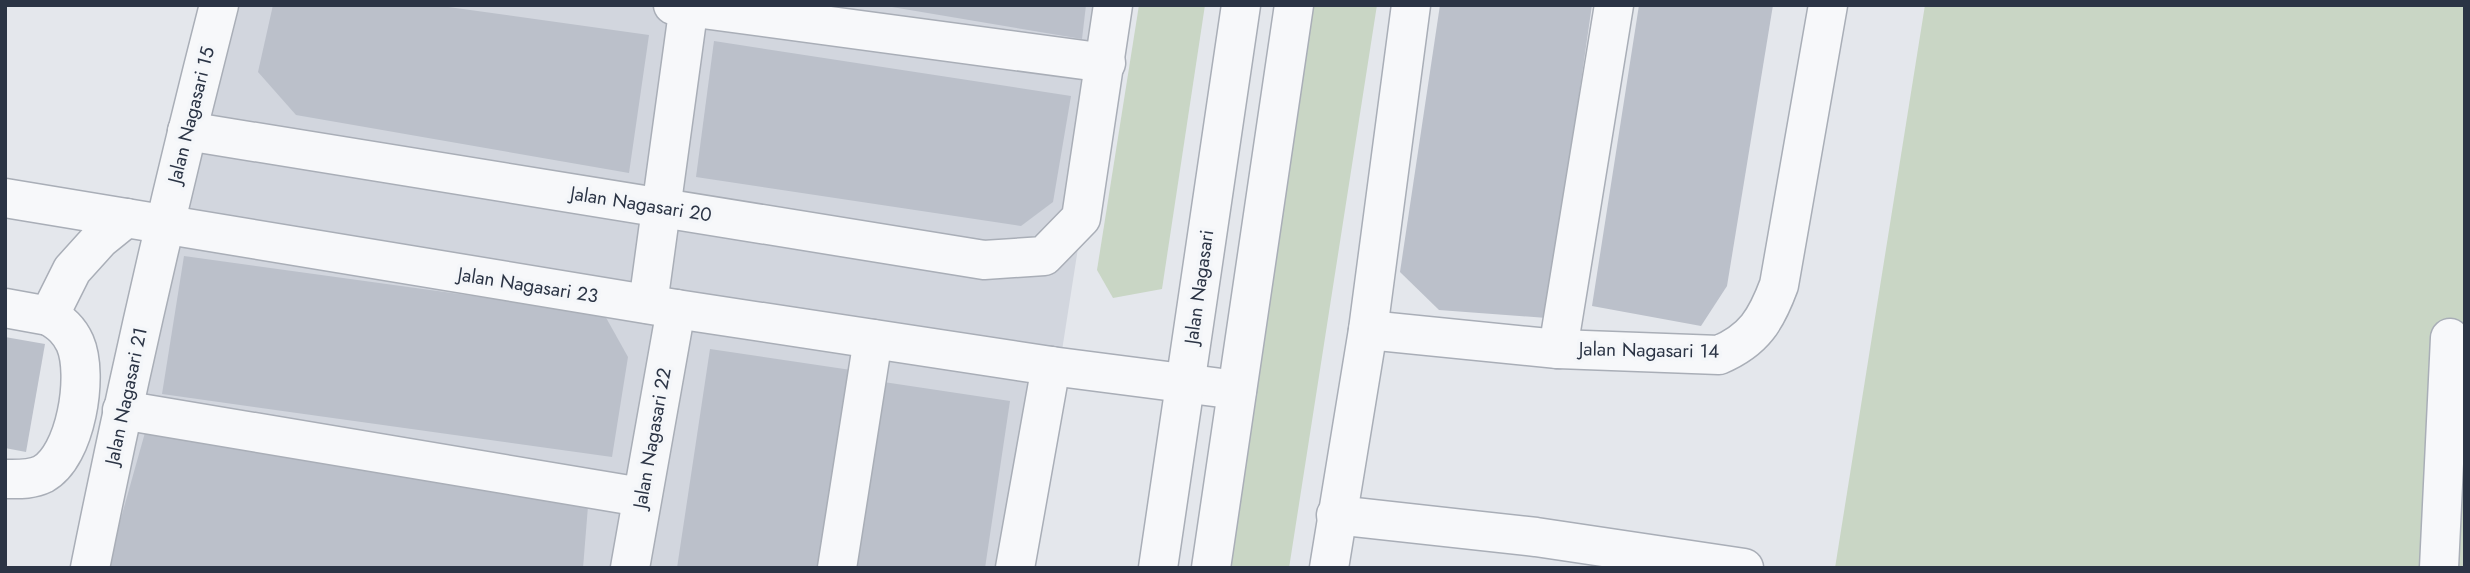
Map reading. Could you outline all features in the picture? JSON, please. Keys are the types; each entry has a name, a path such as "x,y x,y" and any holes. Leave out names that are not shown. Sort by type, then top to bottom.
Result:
{"street":[{"name":"Jalan Nagasari 15","path":"164,225 219,5"},
{"path":"684,6 1105,63 1113,5"},
{"name":"Jalan Nagasari","path":"1158,568 1241,5"},
{"path":"1212,568 1294,5"},
{"path":"1329,568 1368,330 1411,5"},
{"path":"1558,349 1614,5"},
{"name":"Jalan Nagasari 14","path":"1368,330 1558,349 1719,355 1737,347 1757,330 1769,312 1779,285 1828,5"},
{"name":"Jalan Nagasari 22","path":"630,568 641,497 662,307 662,208 684,6"},
{"name":"Jalan Nagasari 20","path":"187,131 984,260 1044,256 1081,218 1105,63"},
{"name":"Jalan Nagasari 23","path":"5,198 662,307 1051,366 1237,390"},
{"path":"49,316 72,270 100,239 126,218"},
{"name":"Jalan Nagasari 21","path":"90,568 164,225"},
{"path":"5,308 49,316 63,324 74,341 81,379 75,422 62,454 45,473 27,480 5,479"},
{"path":"2439,568 2450,338"},
{"path":"837,568 873,339"},
{"path":"1015,568 1051,366"},
{"path":"122,410 641,497"},
{"path":"1336,515 1536,537 1744,568"}],"shaded area":[{"path":"202,5 1116,5 1028,568 77,568"}],"green space":[{"path":"1139,5 1205,5 1162,289 1113,298 1097,270"},
{"path":"1310,5 1377,5 1289,568 1225,568"},
{"path":"1925,5 2465,5 2465,568 1835,568"}],"building":[{"path":"273,5 434,5 649,35 629,173 296,115 258,72"},
{"path":"880,5 1086,5 1082,39"},
{"path":"1440,5 1592,5 1547,318 1439,310 1400,272"},
{"path":"1639,5 1773,5 1727,286 1701,326 1592,306"},
{"path":"714,41 1071,96 1053,202 1021,226 696,177"},
{"path":"184,256 604,314 628,357 612,457 162,394"},
{"path":"5,337 45,344 26,452 5,448"},
{"path":"710,349 851,370 820,568 677,568"},
{"path":"877,381 1010,401 985,568 849,568"},
{"path":"146,429 588,506 583,568 107,568"}]}
